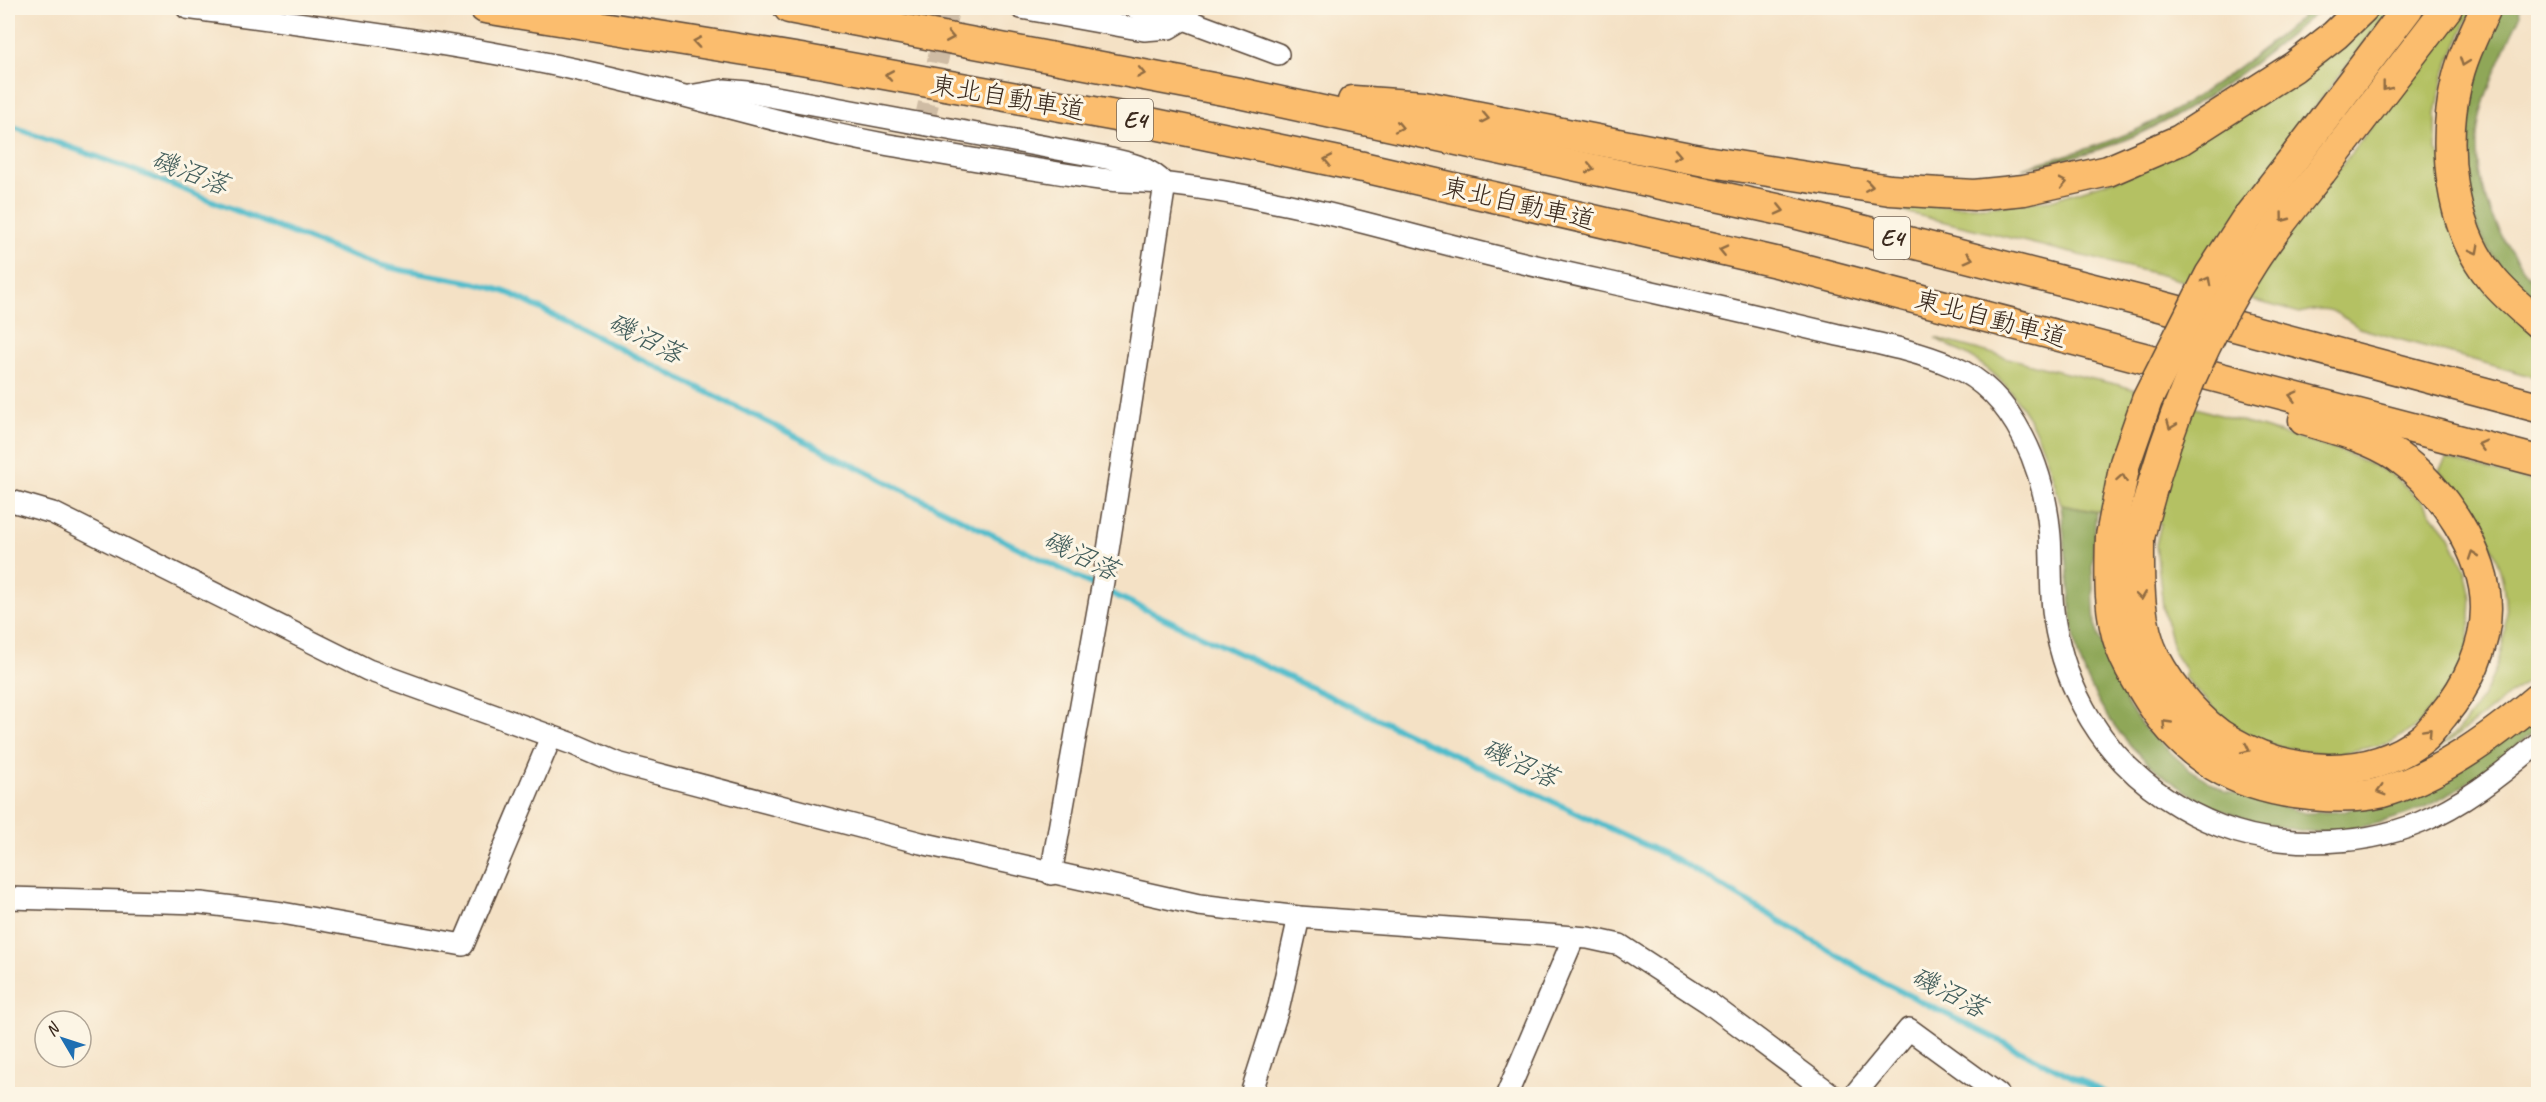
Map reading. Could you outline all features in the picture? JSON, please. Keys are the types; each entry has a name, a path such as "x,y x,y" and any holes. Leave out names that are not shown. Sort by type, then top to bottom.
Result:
{"highway":[{"name":"東北自動車道","path":"485,8 801,59 1116,116 1363,167 1779,263 2538,461"},
{"name":"東北自動車道","path":"789,8 1239,93 1786,212 2156,305 2538,407"},
{"path":"1239,93 1424,106 1705,161 1890,190 1974,195 2024,190 2080,179 2108,171 2180,140 2294,67 2363,8"},
{"path":"2408,8 2245,221 2210,275 2147,400 2125,463 2125,537 2111,603 2121,648 2159,717 2189,748 2211,765 2265,789 2291,794 2331,797 2378,793 2451,762 2508,724 2538,698"},
{"path":"1779,263 1888,309 2093,362 2345,432 2396,455 2425,480 2448,506 2467,539 2481,576 2486,608 2481,640 2471,673 2457,698 2423,738 2395,755 2362,767 2331,769 2297,767 2264,758 2228,741 2196,713 2174,688 2154,657 2144,625 2139,581 2125,537 2152,478 2167,433 2199,358 2254,259 2447,8"},
{"path":"2486,8 2456,84 2449,150 2454,188 2460,217 2490,277 2538,323"}],"street":[{"path":"187,8 470,49 582,71 738,112 876,142 1105,180 1165,184 1271,201 1476,252 1911,352 1962,370 1984,386 2004,408 2022,434 2036,466 2050,531 2053,615 2060,646 2079,699 2097,733 2146,785 2185,810 2220,826 2268,840 2308,843 2347,841 2385,834 2426,822 2459,805 2494,781 2538,743"},
{"path":"1021,8 1144,30 1169,28 1185,13"},
{"path":"1136,8 1185,13 1278,54"},
{"path":"1051,874 1101,591 1165,184"},
{"path":"8,500 53,513 368,670 617,763 921,843 1051,874 1199,905 1299,917 1574,937 1620,945 1709,1003 1831,1095"},
{"path":"8,898 201,903 282,913 463,945 551,737"},
{"path":"1251,1095 1279,1006 1299,917"},
{"path":"1506,1095 1574,937"},
{"path":"1855,1095 1909,1029 1998,1095"}],"green space":[{"path":"2312,8 2322,8 2236,77 2206,98 2174,116 2142,133 2108,146 2047,164 2022,168 2130,133 2184,105 2241,66"},
{"path":"2377,8 2391,8 2286,145 2318,196 2463,8 2472,8 2443,78 2436,114 2436,148 2538,336 2538,378 2359,328 2338,313 2325,309 2300,313 2157,274 1900,211 1903,206 1986,206 2051,200 2133,174"},
{"path":"2502,8 2519,8 2520,16 2493,76 2482,108 2477,138 2480,180 2502,236 2538,287 2538,306 2518,288 2498,263 2480,234 2466,195 2461,128 2482,48"},
{"path":"1935,338 2053,370 2119,385 2343,452 2389,473 2421,500 2449,535 2465,569 2471,597 2469,641 2462,669 2417,726 2390,743 2332,755 2270,745 2240,731 2215,710 2183,676 2186,671 2174,653 2163,607 2156,545 2161,523 2061,505 2040,442 2020,404 1991,372 1972,358"},
{"path":"2446,459 2538,483 2538,673 2425,758 2463,725 2481,699 2494,672 2502,644 2506,616 2504,588 2497,560 2485,533 2468,506 2439,471"},
{"path":"2061,505 2096,512 2092,566 2095,625 2112,672 2128,706 2145,729 2190,770 2225,791 2306,813 2346,811 2538,715 2538,728 2474,778 2440,800 2402,816 2371,825 2333,832 2303,831 2247,819 2215,807 2157,771 2132,747 2111,721 2093,691 2075,643"}],"waterway":[{"name":"磯沼落","path":"8,125 139,172 361,259 380,265 474,283 511,294 1085,581 1681,862 1884,983 2107,1094"}],"tunnel":[{"path":"924,124 949,8"}]}
